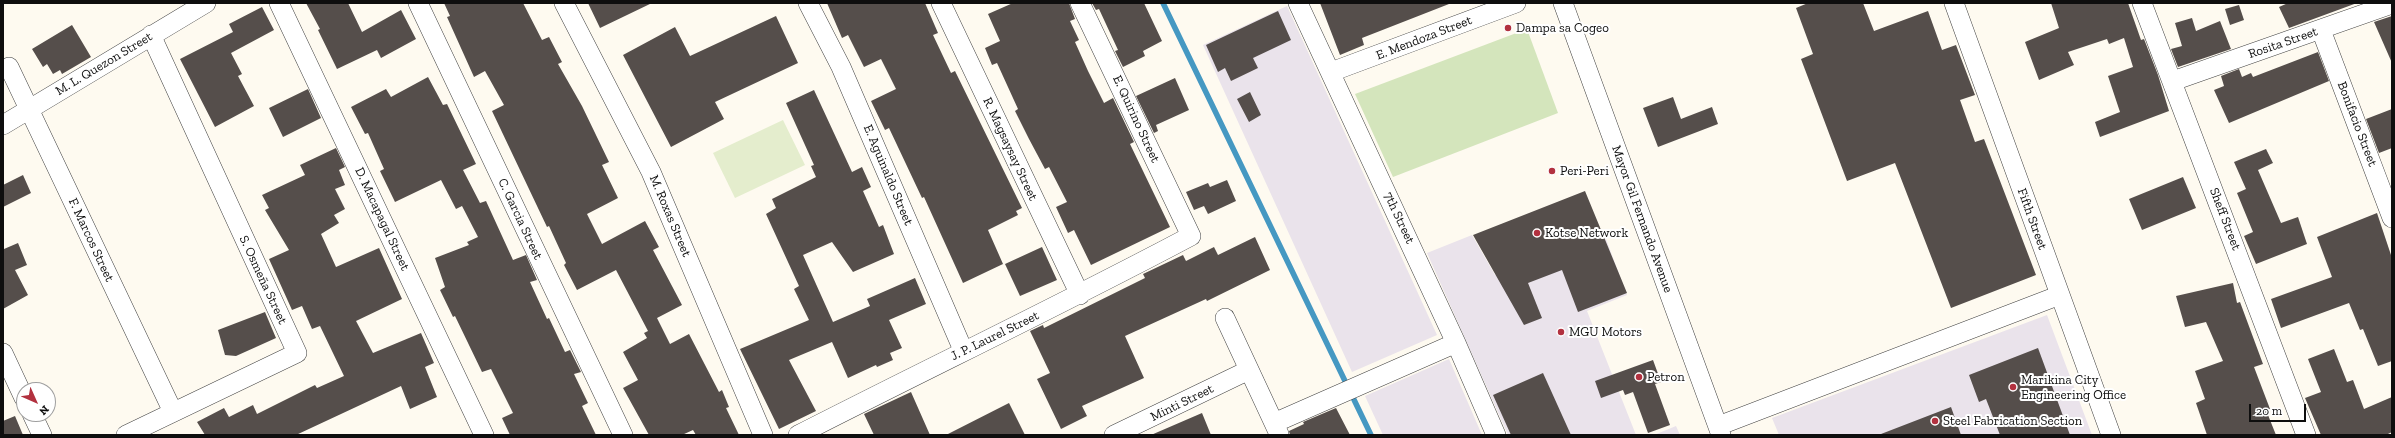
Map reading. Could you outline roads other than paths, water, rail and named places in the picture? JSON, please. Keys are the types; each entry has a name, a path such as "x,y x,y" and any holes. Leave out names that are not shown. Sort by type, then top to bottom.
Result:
{"street":[{"name":"M. L. Quezon Street","path":"3,125 206,3"},
{"name":"D. Macapagal Street","path":"279,3 484,435"},
{"name":"C. Garcia Street","path":"418,3 623,435"},
{"name":"M. Roxas Street","path":"564,3 651,172 763,435"},
{"name":"E. Aguinaldo Street","path":"808,3 841,67 963,350"},
{"name":"R. Magsaysay Street","path":"941,3 1080,295"},
{"name":"E. Quirino Street","path":"1080,3 1191,236"},
{"name":"7th Street","path":"1298,3 1456,343 1496,435"},
{"name":"E. Mendoza Street","path":"1331,72 1516,3"},
{"name":"Mayor Gil Fernando Avenue","path":"1563,3 1720,430"},
{"name":"Fifth Street","path":"1954,3 2111,435"},
{"name":"Sheff Street","path":"2142,3 2306,435"},
{"name":"Rosita Street","path":"2172,81 2392,4"},
{"name":"Bonifacio Street","path":"2321,30 2392,218"},
{"name":"S. Osmeña Street","path":"126,435 297,353 151,35"},
{"name":"F. Marcos Street","path":"9,67 28,110 173,412"},
{"name":"J. P. Laurel Street","path":"798,435 963,350 1080,295 1191,236"},
{"path":"1720,430 2060,295"},
{"path":"1225,318 1276,429 1341,393 1456,343"},
{"path":"3,354 16,382"},
{"name":"Minti Street","path":"1114,435 1249,370"},
{"path":"36,422 42,435"}],"waterway":[{"path":"1163,3 1371,435"}],"place":[{"name":"Dampa sa Cogeo","path":"1508,28"},
{"name":"Peri-Peri","path":"1552,171"},
{"name":"Kotse Network","path":"1537,233"},
{"name":"MGU Motors","path":"1561,332"},
{"name":"Petron","path":"1639,377"},
{"name":"Marikina City Engineering Office","path":"2013,387"},
{"name":"Steel Fabrication Section","path":"1935,421"}]}
